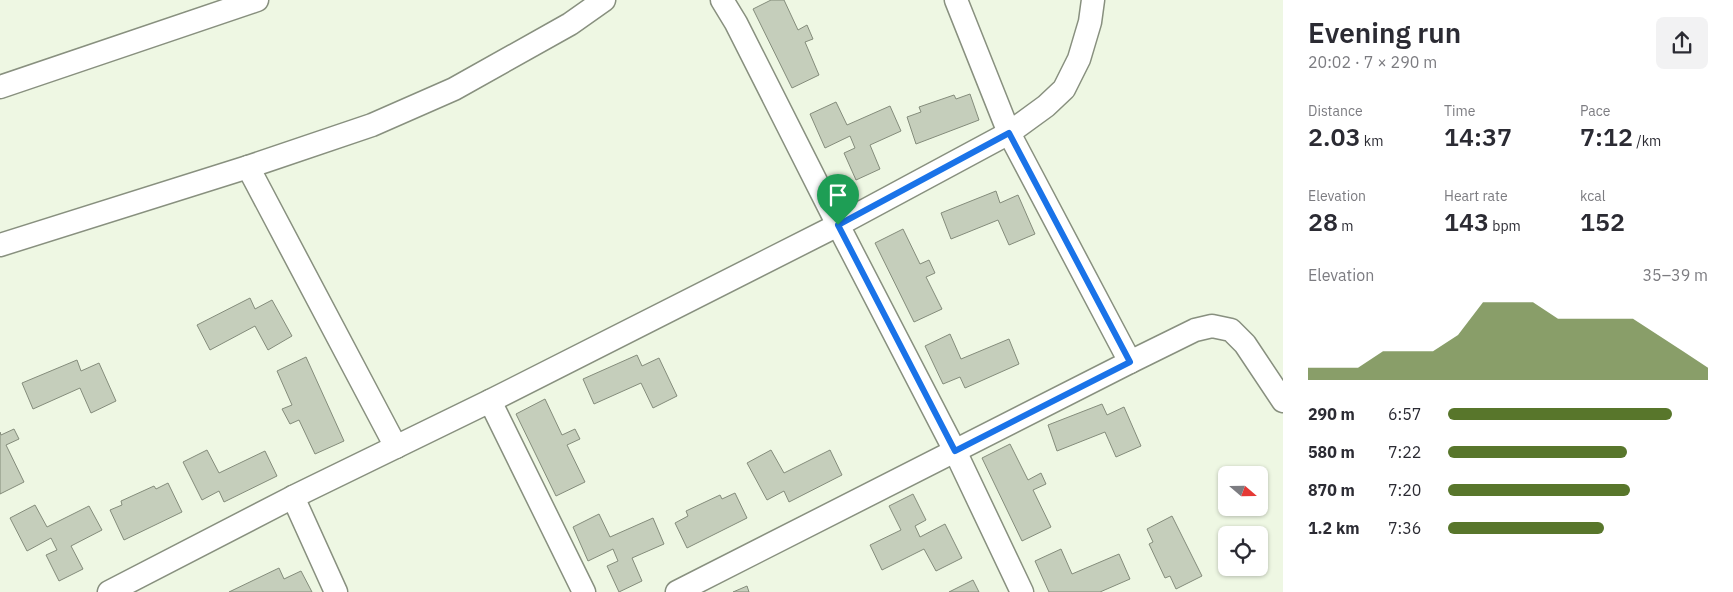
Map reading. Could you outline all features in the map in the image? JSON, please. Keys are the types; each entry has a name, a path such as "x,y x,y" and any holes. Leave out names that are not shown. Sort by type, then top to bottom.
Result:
{"street":[{"path":"0,87 230,5 257,0"},
{"path":"0,245 248,167 372,125 454,89 570,24 604,0"},
{"path":"722,0 736,23 955,451 1022,592"},
{"path":"956,0 1009,133 1130,362"},
{"path":"109,592 293,497 490,401 838,225 1009,133 1046,106 1064,89 1079,59 1090,22 1093,0"},
{"path":"248,167 396,446"},
{"path":"677,592 1195,330 1212,326 1230,330 1245,344 1283,401"},
{"path":"490,401 584,592"},
{"path":"293,497 336,592"}],"building":[{"path":"771,0 784,0 798,30 807,25 813,39 805,42 819,75 792,88 753,9"},
{"path":"970,94 979,120 916,144 907,117 921,112 919,107 954,95 956,99"},
{"path":"836,102 847,125 890,106 901,131 870,145 880,169 856,180 844,153 855,148 850,136 825,148 810,114"},
{"path":"996,191 1000,203 1018,195 1035,234 1009,245 998,220 951,239 941,213"},
{"path":"903,229 920,264 929,260 935,273 926,277 942,309 914,322 875,243"},
{"path":"250,298 255,309 272,300 292,336 268,350 255,326 210,350 197,325"},
{"path":"950,334 961,359 1009,339 1019,364 965,388 960,377 943,384 925,346"},
{"path":"637,355 642,366 659,358 677,396 653,408 641,383 594,404 583,379"},
{"path":"306,357 344,441 315,454 299,420 290,424 282,409 292,405 277,371"},
{"path":"77,360 81,371 99,363 116,401 91,413 80,388 33,409 22,383"},
{"path":"545,399 562,435 575,429 580,439 567,445 585,482 556,496 516,414"},
{"path":"1102,404 1107,415 1124,407 1141,446 1116,457 1105,432 1057,451 1048,425"},
{"path":"14,429 19,439 6,445 24,482 0,494 0,432 1,435"},
{"path":"1010,444 1028,480 1041,473 1046,484 1033,490 1051,527 1022,541 982,458"},
{"path":"207,450 219,473 265,451 277,476 224,502 219,491 202,500 183,462"},
{"path":"771,450 784,473 830,450 842,475 789,502 784,491 767,500 747,463"},
{"path":"168,483 182,512 124,540 110,510 122,505 121,501 154,486 156,489"},
{"path":"735,493 747,518 687,548 675,523 688,516 686,511 720,495 722,499"},
{"path":"913,494 926,520 915,526 920,537 945,524 962,558 936,571 924,549 882,570 870,545 901,530 889,506"},
{"path":"35,505 47,527 89,506 102,530 71,546 83,569 59,581 46,555 57,550 51,538 27,551 10,518"},
{"path":"599,514 610,537 653,518 664,544 632,558 642,581 619,592 607,566 618,561 613,549 588,561 573,527"},
{"path":"1172,516 1202,576 1176,589 1170,576 1165,578 1149,544 1153,542 1147,529"},
{"path":"1061,549 1072,574 1119,554 1130,579 1100,592 1049,592 1035,561"},
{"path":"279,568 284,579 301,571 312,592 229,592"},
{"path":"973,580 979,592 949,592"},
{"path":"747,586 749,592 733,592"}],"route":[{"path":"1009,133 1130,362 955,451 838,225 1009,133"}]}
